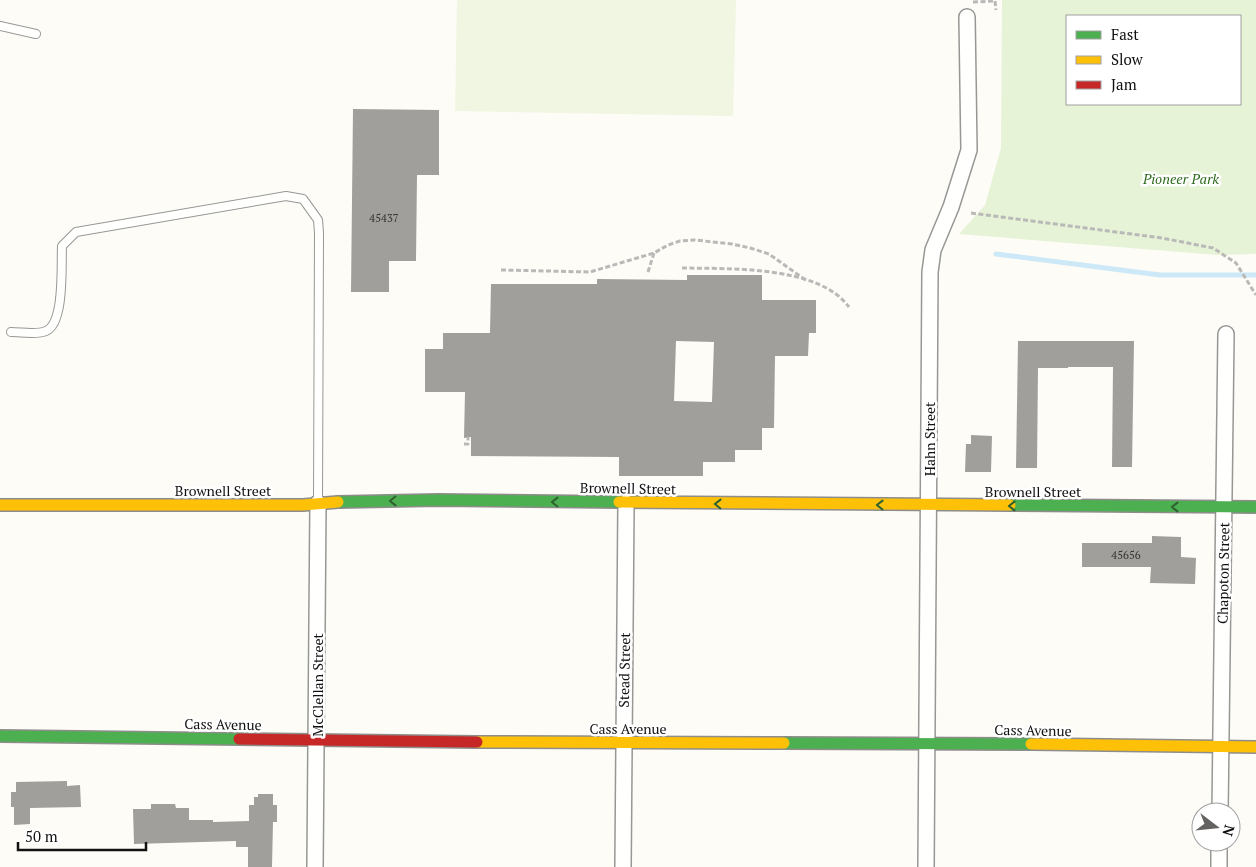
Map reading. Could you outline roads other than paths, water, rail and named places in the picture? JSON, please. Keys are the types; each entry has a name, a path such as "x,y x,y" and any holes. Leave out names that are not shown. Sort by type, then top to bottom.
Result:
{"street":[{"name":"Hahn Street","path":"926,867 930,272 933,250 951,207 969,150 967,9"},
{"name":"Chapoton Street","path":"1220,802 1226,334"},
{"name":"Brownell Street","path":"0,505 318,503 418,500 929,506 1256,507"},
{"name":"McClellan Street","path":"315,867 318,503"},
{"name":"Stead Street","path":"623,867 626,503"},
{"name":"Cass Avenue","path":"0,736 624,743 1256,747"},
{"path":"1219,852 1219,867"}],"lane":[{"path":"0,26 36,34"},
{"path":"11,332 47,331 54,325 59,313 62,246 76,232 286,196 303,199 318,220 319,233 318,503"}],"waterway":[{"path":"996,254 1160,275 1256,275"}],"park label":[{"name":"Pioneer Park","path":"1181,178"}]}
